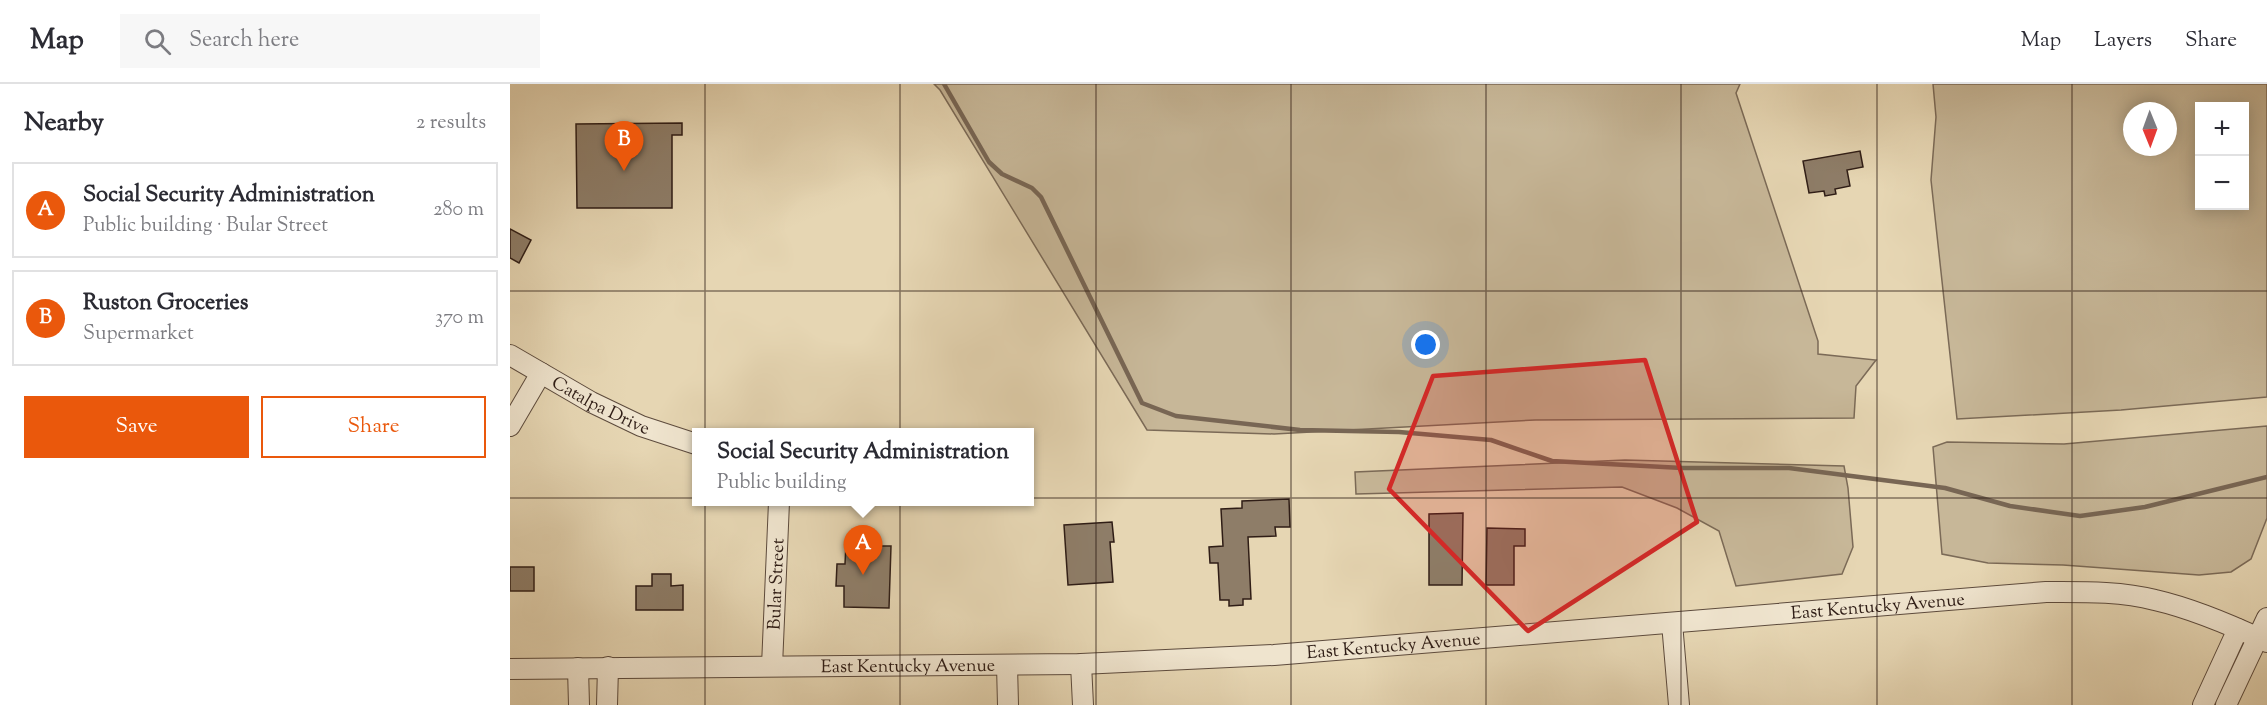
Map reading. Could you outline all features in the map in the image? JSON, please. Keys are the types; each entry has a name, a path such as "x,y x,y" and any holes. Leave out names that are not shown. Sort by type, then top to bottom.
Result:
{"street":[{"name":"Catalpa Drive","path":"510,355 591,402 641,426 692,443"},
{"path":"510,426 542,373"},
{"name":"Bular Street","path":"772,666 779,506"},
{"name":"East Kentucky Avenue","path":"510,669 1081,664 1274,655 2046,592 2094,592 2155,600 2213,618 2263,640"},
{"path":"2226,705 2263,640 2267,618"},
{"path":"1672,623 1679,705"},
{"path":"2203,705 2238,629"},
{"path":"1081,664 1083,705"},
{"path":"1007,665 1008,705"},
{"path":"608,667 608,705"},
{"path":"578,668 579,705"}],"highlighted area":[{"path":"1645,360 1697,522 1528,631 1389,489 1433,376"}],"shaded area":[{"path":"934,84 1740,84 1736,93 1818,341 1818,354 1876,360 1856,386 1854,418 1535,420 1274,434 1147,430 940,90"},
{"path":"1933,84 2267,84 2267,397 2121,410 1957,419 1931,180 1936,117"},
{"path":"2267,426 2267,518 2251,559 2231,572 2199,575 2063,565 1988,563 1942,554 1933,447 1947,442 2064,444"},
{"path":"1625,460 1844,466 1853,547 1842,574 1736,586 1719,531 1677,508 1622,487 1356,494 1355,472"}],"building":[{"path":"682,123 682,135 672,135 672,208 577,208 576,124"},
{"path":"1860,151 1863,167 1847,170 1850,186 1835,189 1836,194 1825,196 1824,191 1809,193 1803,161"},
{"path":"510,229 531,240 519,263 510,258"},
{"path":"1289,499 1290,527 1275,527 1276,536 1248,537 1251,599 1243,599 1243,605 1229,606 1229,600 1220,600 1218,563 1210,563 1209,547 1223,546 1221,509 1242,508 1242,501"},
{"path":"1463,513 1462,585 1429,585 1429,514"},
{"path":"1112,522 1114,542 1110,542 1113,582 1068,585 1064,525"},
{"path":"1487,528 1525,529 1525,546 1514,546 1514,585 1486,585"},
{"path":"858,539 879,540 879,546 891,546 889,608 844,607 844,586 836,586 837,564 845,564 846,544 858,545"},
{"path":"510,567 534,567 534,591 510,591"},
{"path":"652,574 671,574 671,586 683,585 683,610 636,610 636,586 652,586"}],"waterway":[{"path":"944,84 989,162 1002,174 1032,188 1041,197 1142,403 1176,416 1300,430 1399,432 1491,440 1552,461 1682,468 1789,468 1945,488 2010,506 2080,516 2145,507 2267,477"}],"place":[{"name":"Ruston Groceries","path":"624,171"},
{"name":"Social Security Administration","path":"863,575"}]}
